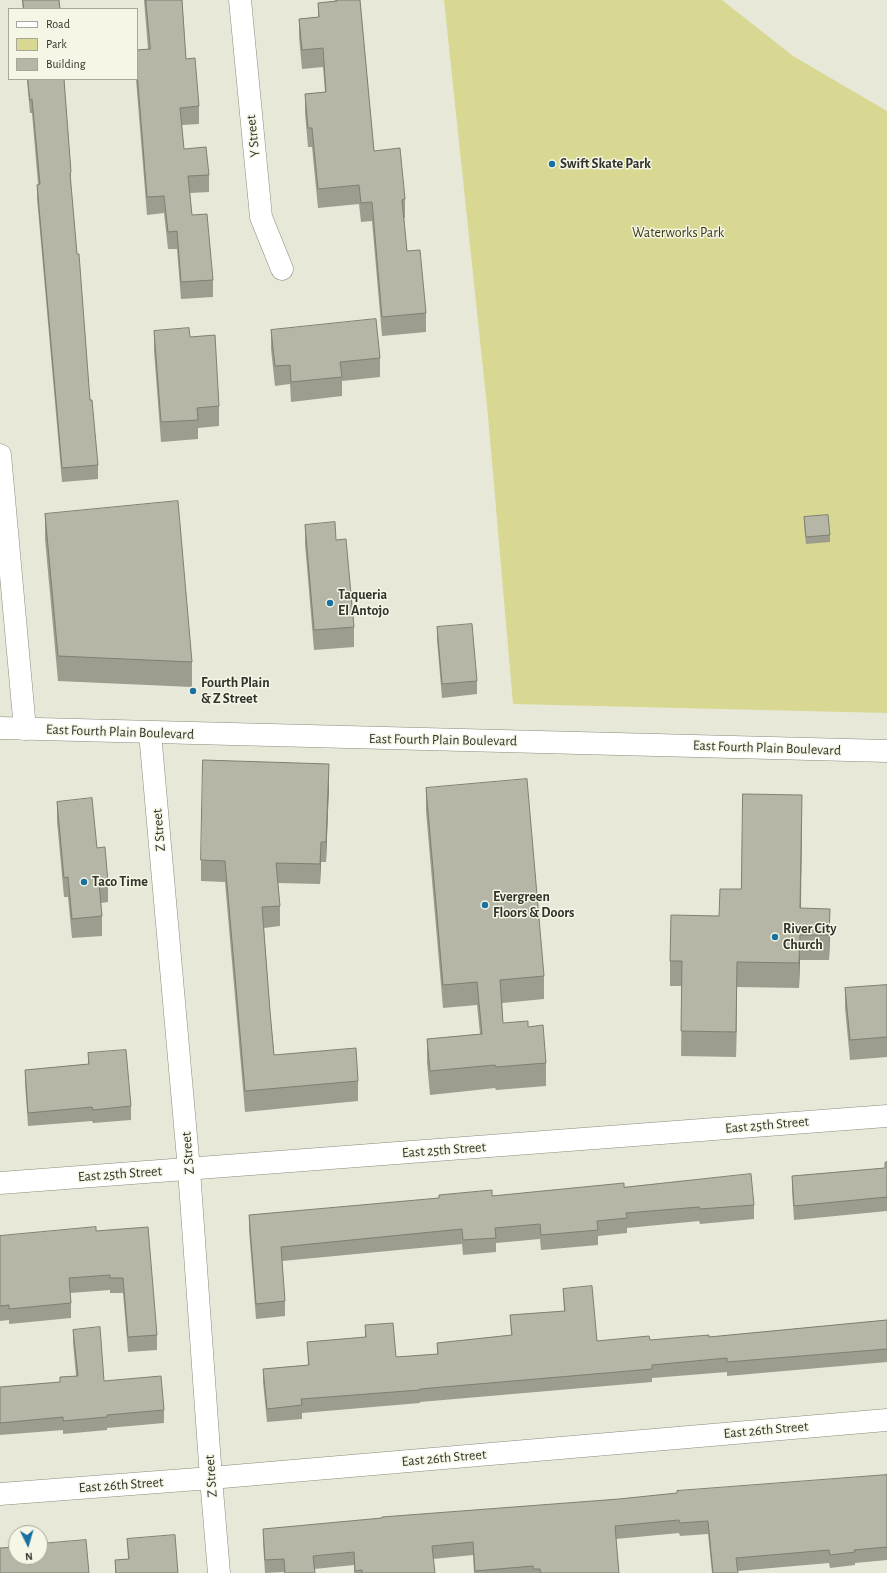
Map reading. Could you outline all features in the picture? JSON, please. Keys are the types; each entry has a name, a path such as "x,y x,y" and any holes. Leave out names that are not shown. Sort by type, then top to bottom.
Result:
{"street":[{"name":"Y Street","path":"240,0 261,217 282,269"},
{"path":"0,455 25,729"},
{"name":"East Fourth Plain Boulevard","path":"0,728 887,752"},
{"name":"Z Street","path":"150,733 189,1170 219,1573"},
{"name":"East 25th Street","path":"0,1183 189,1170 887,1116"},
{"name":"East 26th Street","path":"0,1494 211,1478 887,1420"}],"green space":[{"name":"Waterworks Park","path":"444,0 722,0 793,56 887,111 887,713 513,704 488,416"}],"building":[{"path":"23,0 59,0 60,8 24,8"},
{"path":"146,0 182,0 186,59 195,58 199,106 180,108 184,149 206,147 209,175 188,176 192,215 207,214 213,280 181,282 177,231 168,232 164,196 147,197 138,80 138,50 150,49"},
{"path":"337,0 360,0 374,151 400,148 405,199 402,200 407,251 420,250 426,313 382,317 372,202 361,203 359,185 318,189 312,128 308,128 305,94 326,92 323,48 302,50 299,19 319,17 318,3"},
{"path":"28,80 64,80 77,254 79,254 90,400 92,400 98,465 62,468 37,185 40,184 32,99 30,100"},
{"path":"376,319 380,358 340,362 342,377 291,382 290,365 275,366 271,330"},
{"path":"189,328 190,337 215,335 219,406 197,408 198,420 161,422 154,331"},
{"path":"178,501 192,662 58,656 45,514"},
{"path":"828,515 830,535 806,537 804,517"},
{"name":"Taqueria El Antojo","path":"335,522 336,540 346,539 354,627 314,630 305,525"},
{"path":"472,624 477,681 442,684 437,627"},
{"path":"203,760 329,764 326,842 321,842 320,864 276,863 280,906 262,907 274,1055 356,1048 358,1081 245,1091 225,861 201,860"},
{"name":"Evergreen Floors & Doors","path":"527,779 544,976 500,980 503,1023 528,1021 528,1027 543,1025 546,1063 496,1067 495,1065 430,1071 427,1039 482,1034 477,982 443,985 426,788"},
{"name":"River City Church","path":"743,794 802,795 800,908 830,909 829,935 800,935 799,963 737,962 736,1032 681,1031 682,961 670,961 671,915 719,916 720,889 741,889"},
{"name":"Taco Time","path":"92,798 97,848 105,847 108,882 99,883 102,916 72,919 68,877 64,878 57,802"},
{"path":"887,985 887,1037 850,1040 845,988"},
{"path":"126,1050 131,1106 93,1110 92,1107 28,1113 25,1070 89,1064 88,1053"},
{"path":"887,1162 887,1197 794,1206 792,1176 885,1168 885,1163"},
{"path":"751,1174 754,1205 700,1209 699,1207 626,1213 627,1218 597,1221 598,1230 541,1235 540,1224 495,1228 496,1238 463,1240 462,1229 281,1247 285,1301 256,1304 249,1215 439,1198 439,1195 492,1190 492,1196 624,1183 624,1187"},
{"path":"96,1227 96,1231 148,1227 157,1335 128,1337 123,1278 110,1278 110,1275 69,1278 71,1303 9,1309 9,1305 0,1306 0,1236"},
{"path":"592,1286 597,1341 649,1336 650,1340 709,1335 709,1337 887,1320 887,1349 727,1362 727,1358 652,1365 652,1369 301,1399 302,1405 267,1409 263,1369 309,1365 307,1342 366,1337 365,1325 393,1323 396,1357 438,1354 437,1343 512,1335 510,1315 565,1311 563,1289"},
{"path":"100,1327 104,1381 161,1376 164,1410 107,1415 107,1417 63,1421 63,1417 0,1423 0,1387 60,1382 60,1377 78,1376 73,1330"},
{"path":"887,1475 887,1547 854,1550 855,1552 830,1555 829,1550 736,1558 738,1573 713,1573 708,1521 680,1523 679,1520 615,1526 619,1573 541,1573 540,1569 533,1569 533,1566 475,1571 473,1542 432,1546 435,1573 362,1573 362,1570 355,1571 354,1552 313,1556 315,1573 285,1573 284,1559 265,1560 263,1529 382,1517 619,1499 677,1493 677,1491"},
{"path":"175,1535 178,1573 116,1573 115,1560 129,1559 127,1539"},
{"path":"86,1540 89,1573 0,1573 0,1548 8,1548 8,1565 48,1565 48,1543"}],"place":[{"name":"Swift Skate Park","path":"552,164"},
{"name":"Taqueria El Antojo","path":"330,603"},
{"name":"Fourth Plain & Z Street","path":"193,691"},
{"name":"Taco Time","path":"84,882"},
{"name":"Evergreen Floors & Doors","path":"485,905"},
{"name":"River City Church","path":"775,937"}]}
